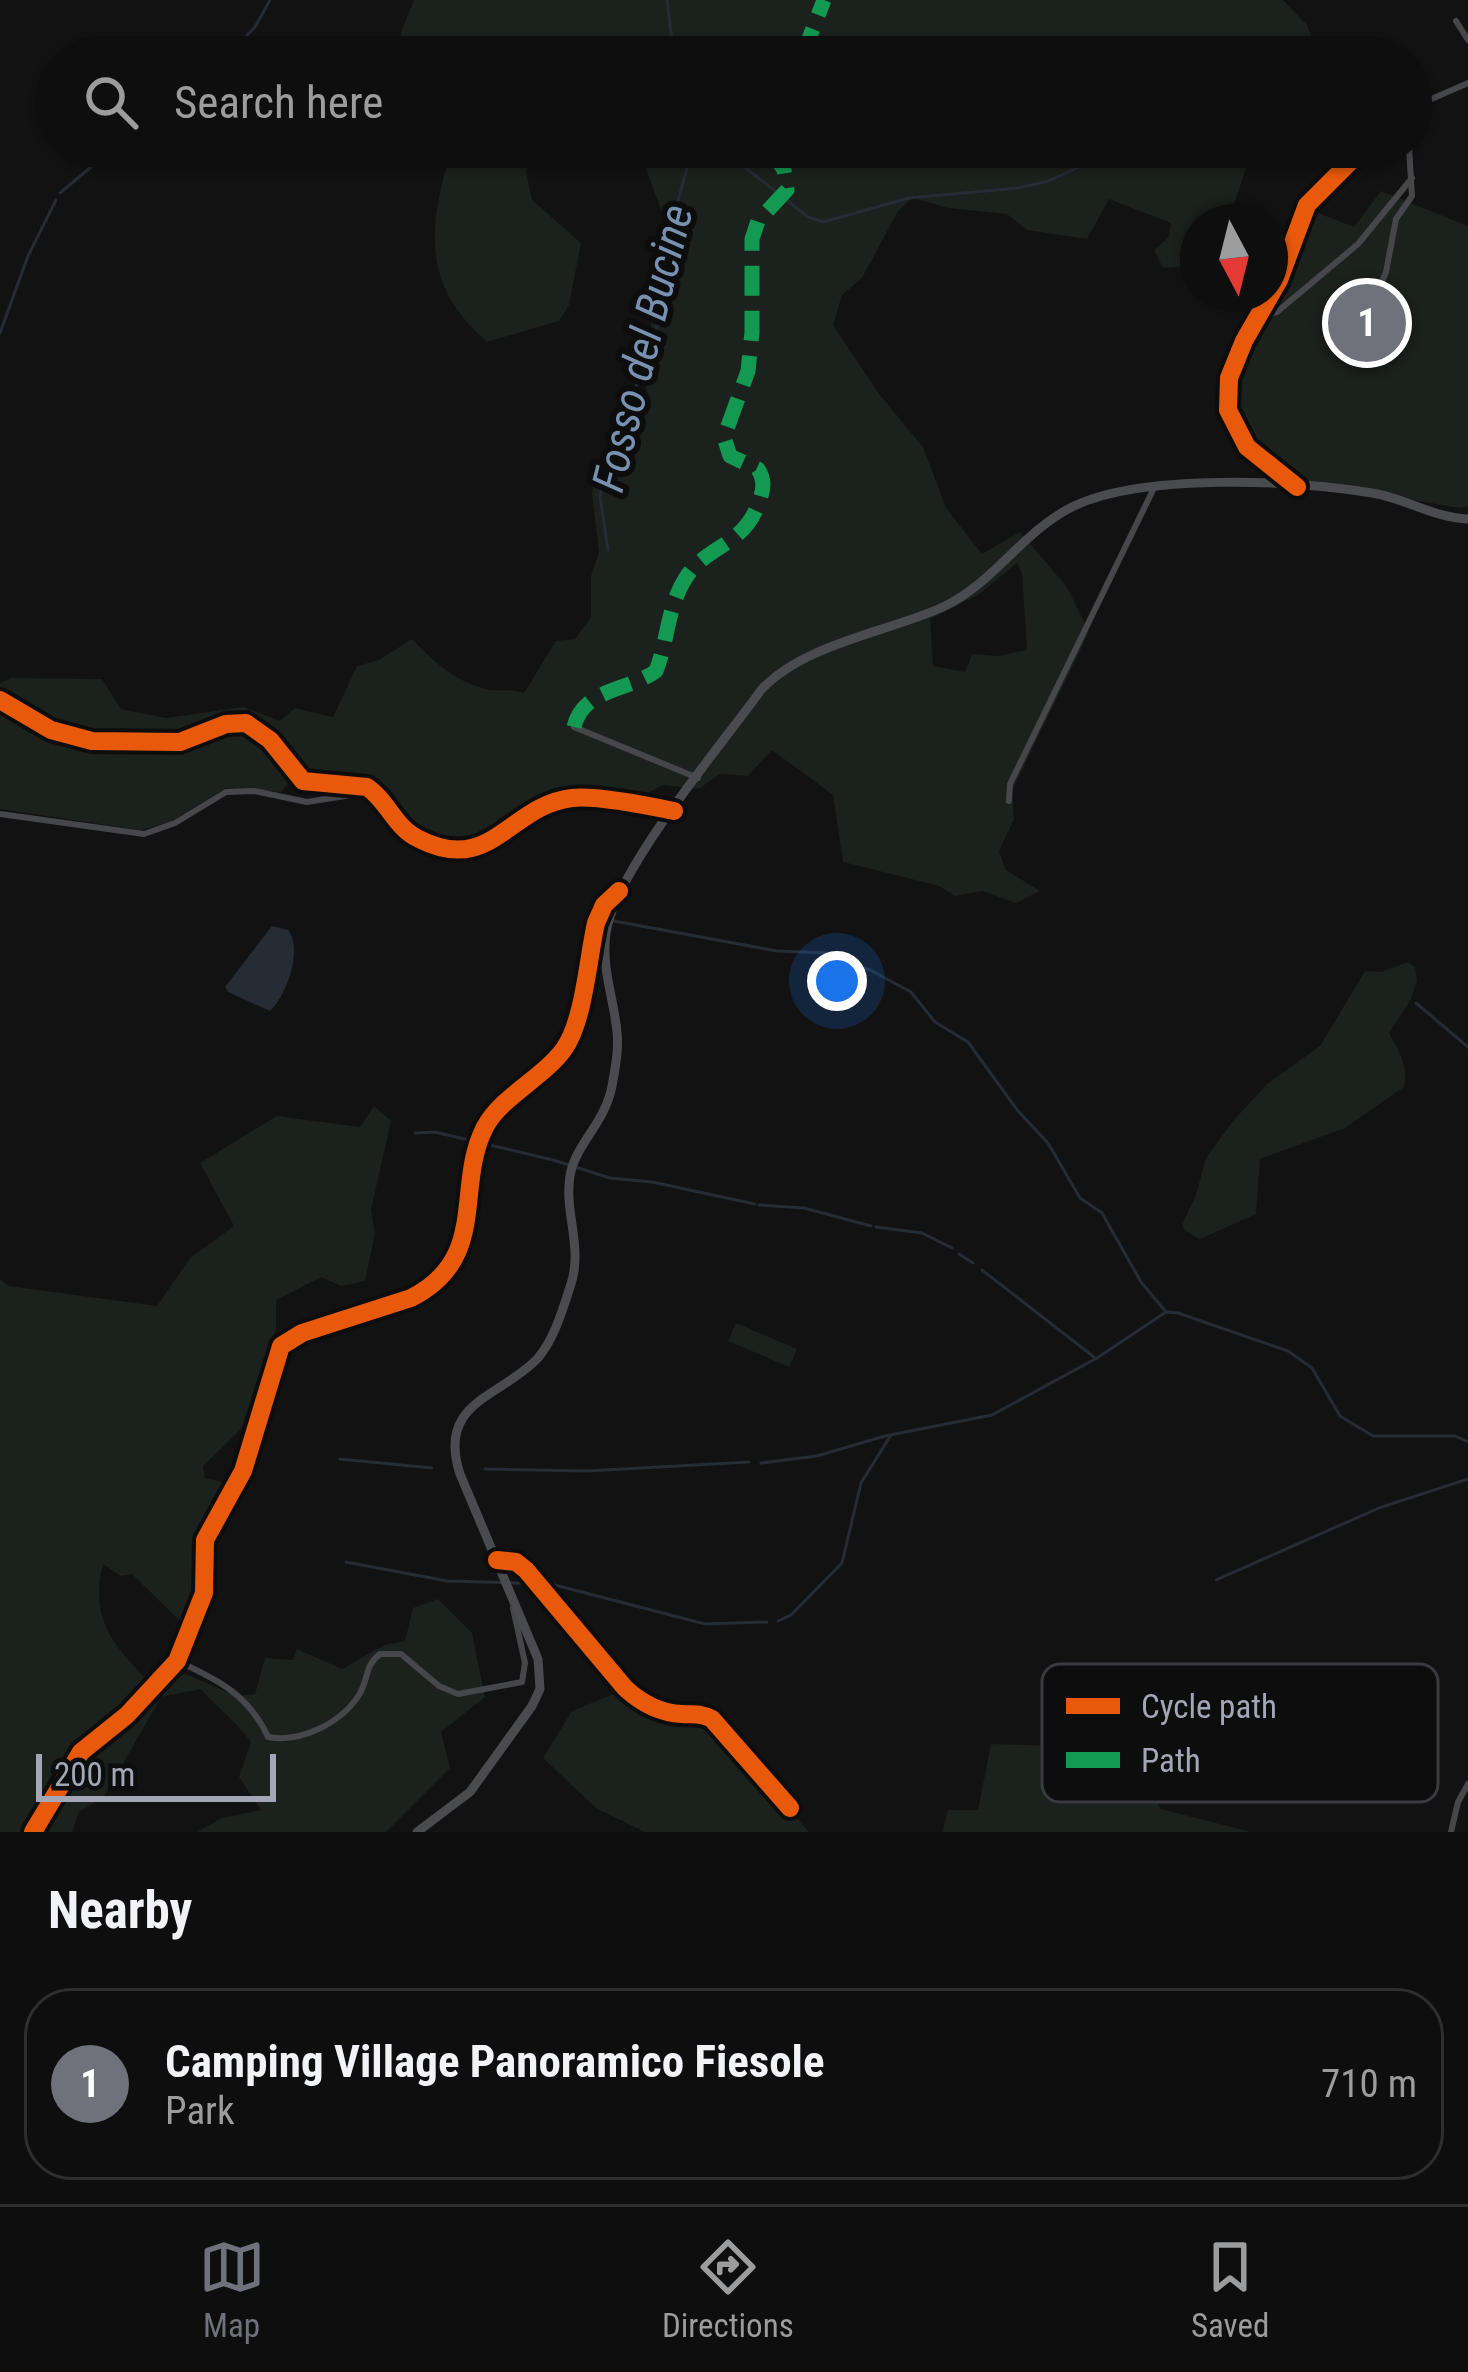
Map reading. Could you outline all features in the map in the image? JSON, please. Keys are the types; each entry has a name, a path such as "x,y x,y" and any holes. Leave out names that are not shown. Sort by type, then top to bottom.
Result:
{"main road":[{"path":"417,1832 470,1792 537,1696 539,1666 457,1463 458,1432 471,1406 535,1361 551,1337 575,1269 573,1165 600,1124 612,1085 617,1033 604,952 608,922 619,891 761,690 782,671 958,599 1071,508 1154,488 1251,484 1369,492 1439,515 1468,519"}],"street":[{"path":"1456,21 1468,40"},
{"path":"1432,99 1468,83"},
{"path":"1297,487 1254,455 1228,410 1226,392 1232,366 1280,280 1307,205 1344,168"},
{"path":"1377,294 1396,219 1411,199 1411,168"},
{"path":"1259,316 1276,312 1358,244 1412,178"},
{"path":"1009,801 1010,784 1154,488"},
{"path":"0,700 62,735 92,741 180,742 226,724 247,723 270,740 304,781 361,785 374,791 405,831 422,842 454,850 482,847 532,814 569,798 674,811"},
{"path":"574,727 698,778"},
{"path":"0,814 144,834 175,823 226,792 254,791 307,802 374,791"},
{"path":"33,1832 81,1752 127,1715 177,1661 204,1593 205,1540 243,1471 281,1346 302,1333 426,1291 444,1273 463,1235 480,1144 492,1118 552,1063 569,1040 596,923 604,905 619,891"},
{"path":"497,1560 516,1562 539,1584 630,1693 662,1711 709,1716 790,1808"},
{"path":"177,1661 236,1692 258,1715 268,1736 304,1735 356,1700 363,1689 364,1672 380,1654 401,1654 439,1686 458,1694 522,1682 525,1663 509,1588"},
{"path":"1451,1832 1468,1784"}],"shaded area":[{"path":"414,0 1283,0 1311,36 401,36"},
{"path":"447,168 528,168 532,200 581,243 569,305 559,321 487,342 465,320 440,275 435,252 438,202"},
{"path":"646,168 1246,168 1234,204 1180,204 1180,267 1163,268 1154,250 1169,237 1171,223 1109,199 1087,239 1027,230 1007,214 948,208 913,198 898,211 862,278 842,295 833,325 880,395 923,447 946,508 982,554 1020,532 1067,587 1089,632 1012,791 1014,819 999,851 1006,870 1040,891 1016,903 982,891 955,896 939,886 843,862 833,795 772,750 748,776 720,774 699,789 663,785 638,798 571,797 473,846 451,847 403,826 368,783 311,780 298,772 281,792 226,788 170,822 140,830 0,809 0,683 11,678 102,679 121,709 166,718 244,707 280,721 295,708 333,717 357,666 379,660 412,639 464,681 485,689 524,693 556,641 575,639 591,617 591,576 599,552 592,495 595,470 647,392 644,373 666,223","holes":["1017,563 1022,574 1027,650 998,656 972,654 965,672 933,666 930,619 978,595"]},
{"path":"1381,191 1468,226 1468,506 1296,480 1255,452 1234,414 1236,376 1271,312 1288,312 1288,281 1313,211 1354,227"},
{"path":"272,926 288,930 294,948 287,983 270,1011 225,987"},
{"path":"1408,962 1415,967 1417,981 1389,1033 1404,1065 1404,1087 1345,1128 1260,1159 1256,1214 1200,1239 1185,1231 1182,1225 1206,1158 1233,1121 1267,1084 1320,1046 1365,971 1381,972"},
{"path":"374,1106 391,1121 371,1210 375,1234 365,1281 341,1286 321,1277 276,1300 276,1329 241,1429 203,1466 205,1478 231,1484 198,1542 198,1597 186,1627 132,1574 121,1576 103,1564 99,1600 115,1643 150,1682 186,1674 236,1696 255,1694 265,1658 293,1660 297,1649 342,1669 384,1645 405,1641 413,1608 438,1599 472,1633 485,1697 441,1732 450,1768 386,1832 197,1832 222,1818 261,1810 239,1777 251,1742 201,1689 161,1697 104,1797 79,1812 72,1832 0,1832 0,1279 9,1286 157,1306 190,1258 234,1226 200,1163 277,1116 360,1127"},
{"path":"736,1323 797,1349 789,1367 728,1341"},
{"path":"616,1693 678,1722 719,1730 809,1832 645,1832 596,1808 543,1758 572,1711"},
{"path":"991,1744 1042,1745 1042,1802 1156,1802 1161,1809 1251,1832 942,1832 948,1810 978,1810"}],"waterway":[{"path":"246,36 270,0"},
{"name":"Fosso del Bucine","path":"667,0 671,36"},
{"path":"60,193 90,168"},
{"name":"Fosso del Bucine","path":"608,550 600,496 607,462 653,343 665,289 668,237 687,168"},
{"path":"746,168 808,217 823,222 909,198 1018,188 1077,168"},
{"path":"0,333 28,256 56,200"},
{"path":"614,921 777,951 828,953 911,992 935,1022 968,1042 1018,1111 1048,1143 1080,1198 1102,1213 1141,1282 1166,1312"},
{"path":"1416,1003 1468,1047"},
{"path":"415,1133 435,1132 610,1178 755,1204"},
{"path":"759,1205 804,1208 871,1226"},
{"path":"876,1227 922,1233 952,1248"},
{"path":"959,1254 973,1263"},
{"path":"982,1270 1094,1357"},
{"path":"761,1463 817,1456 885,1436 992,1415 1097,1358 1166,1312 1288,1351 1312,1368 1340,1416 1373,1436 1455,1436 1468,1442"},
{"path":"778,1621 791,1615 842,1563 861,1483 891,1435"},
{"path":"340,1459 432,1468"},
{"path":"485,1469 587,1471 749,1462"},
{"path":"1216,1580 1379,1508 1468,1479"},
{"path":"346,1562 447,1581 551,1584 705,1624 767,1622"}],"marked path":[{"path":"810,36 824,0"},
{"path":"574,727 579,714 597,697 656,671 685,579 703,559 743,530 760,500 763,482 758,469 730,456 724,437 748,371 752,239 758,221 787,190 783,168"}],"cycle path":[{"path":"1297,487 1247,447 1228,410 1229,378 1279,280 1307,205 1344,168"},
{"path":"0,700 51,730 92,741 180,742 226,724 246,723 270,740 303,781 367,787 410,834 444,848 483,844 551,803 572,798 674,811"},
{"path":"33,1832 81,1752 127,1715 177,1661 204,1593 205,1540 243,1471 281,1346 302,1333 411,1298 436,1282 452,1263 461,1242 471,1173 485,1127 571,1037 596,923 604,905 619,891"},
{"path":"497,1560 516,1562 526,1570 638,1698 666,1712 712,1719 790,1808"}],"place":[{"name":"Camping Village Panoramico Fiesole","path":"1367,323"}]}
